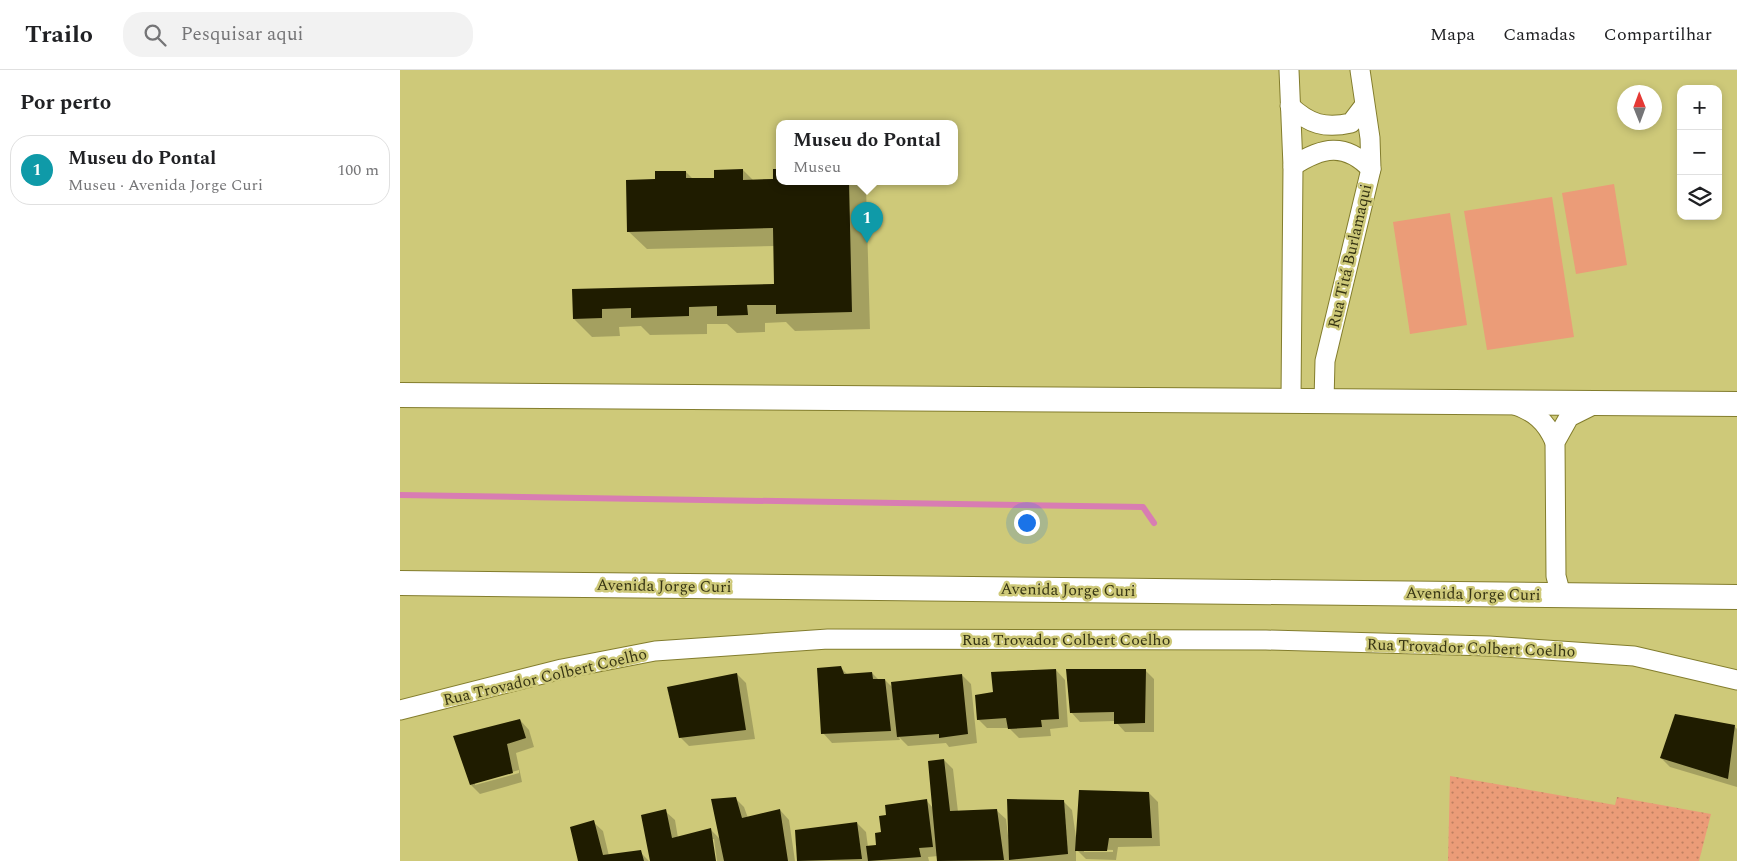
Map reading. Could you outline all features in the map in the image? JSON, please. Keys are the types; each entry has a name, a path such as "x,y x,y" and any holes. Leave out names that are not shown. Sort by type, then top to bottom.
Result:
{"street":[{"path":"1289,70 1293,166 1291,400"},
{"path":"1360,70 1370,138 1371,168"},
{"path":"1290,106 1302,118 1313,124 1328,127 1351,122 1364,106"},
{"name":"Rua Titá Burlamaqui","path":"1293,166 1309,156 1325,150 1344,151 1354,154 1371,168 1325,361 1324,401"},
{"path":"400,395 1737,404"},
{"path":"1506,402 1526,409 1541,418 1549,428 1555,442 1556,576 1561,595"},
{"path":"1555,442 1569,417 1598,403"},
{"name":"Avenida Jorge Curi","path":"400,583 1737,597"},
{"name":"Rua Trovador Colbert Coelho","path":"400,710 562,669 655,651 828,639 1266,640 1490,646 1634,656 1737,680"}],"shaded area":[{"path":"1614,184 1627,265 1576,274 1562,193"},
{"path":"1552,197 1574,337 1487,350 1464,211"},
{"path":"1450,213 1467,325 1410,334 1393,222"},
{"path":"1450,776 1615,805 1617,797 1711,814 1699,861 1448,861"}],"building":[{"path":"743,169 743,180 773,179 773,169 776,169 776,185 849,185 852,312 776,314 776,305 747,305 748,315 717,316 717,306 689,307 689,316 631,318 631,308 602,309 602,318 573,319 572,289 774,284 773,228 627,232 626,180 655,179 655,171 686,171 686,178 714,178 714,170"},
{"path":"841,666 844,674 872,672 873,679 885,679 891,731 821,734 817,668"},
{"path":"1056,669 1059,719 1041,720 1042,727 1008,729 1006,718 977,720 975,695 993,692 991,672"},
{"path":"1066,669 1146,669 1145,723 1114,724 1114,712 1070,713"},
{"path":"737,673 746,730 679,738 667,687"},
{"path":"962,674 968,734 939,738 939,734 897,737 891,682"},
{"path":"1675,714 1735,725 1728,779 1660,758"},
{"path":"520,719 526,738 507,744 513,773 470,785 453,736"},
{"path":"944,759 950,811 997,809 1004,860 937,861 928,761"},
{"path":"1079,790 1149,792 1152,838 1109,838 1107,851 1075,851"},
{"path":"736,797 742,818 780,809 788,861 724,861 711,799"},
{"path":"927,799 933,847 919,848 921,857 868,861 866,846 876,845 875,833 881,832 879,816 886,815 885,805"},
{"path":"1007,799 1064,800 1068,854 1009,860"},
{"path":"666,809 672,838 711,828 716,861 650,861 641,815"},
{"path":"594,820 603,855 641,850 644,861 578,861 570,827"},
{"path":"857,822 862,859 797,861 795,830"}],"waterway":[{"path":"400,495 1143,507 1154,523"}],"place":[{"name":"Museu do Pontal","path":"867,243"}]}
